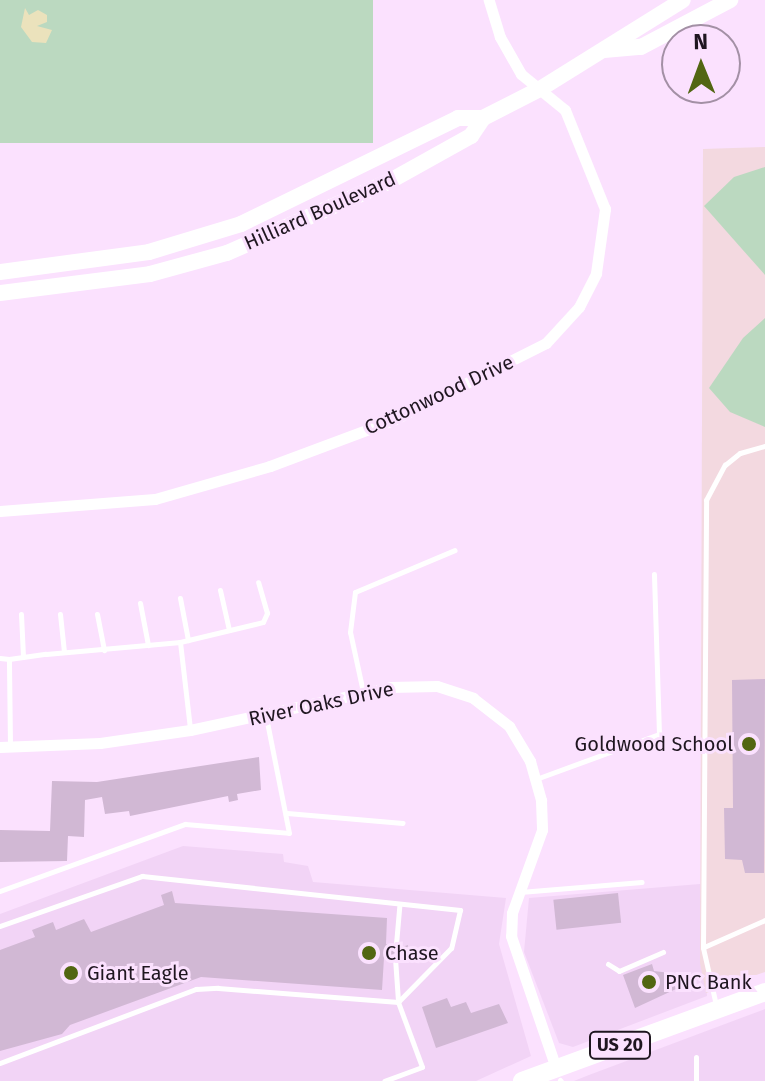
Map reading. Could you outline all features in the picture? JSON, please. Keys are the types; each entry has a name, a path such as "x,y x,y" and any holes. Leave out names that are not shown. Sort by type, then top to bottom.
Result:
{"main road":[{"name":"Hilliard Boulevard","path":"0,272 103,261 200,239 297,202 458,118 483,118 540,89 683,0"},
{"name":"Hilliard Boulevard","path":"604,50 641,47 730,0"},
{"name":"Hilliard Boulevard","path":"0,293 135,276 227,253 390,181 471,136 483,118"},
{"name":"US 20","path":"522,1081 559,1078 718,1009 765,992"}],"street":[{"name":"Cottonwood Drive","path":"0,511 155,499 270,466 393,420 546,343 579,307 596,273 606,228 595,175 565,110 521,74 500,37 489,0"},
{"name":"River Oaks Drive","path":"5,747 190,730 266,717 363,693 437,686 473,698 509,726 535,780 542,830 519,892 511,936 559,1078"}],"lane":[{"path":"718,1009 703,948 706,500 725,465 740,453 765,446"},
{"path":"363,693 350,632 355,592 455,550"},
{"path":"535,780 659,734 654,574"},
{"path":"0,658 180,642 229,630 266,618 258,582"},
{"path":"220,590 229,630"},
{"path":"180,598 188,640"},
{"path":"140,603 148,645"},
{"path":"21,614 23,657"},
{"path":"60,614 64,652"},
{"path":"97,614 104,650"},
{"path":"180,642 190,730"},
{"path":"5,747 9,659"},
{"path":"0,891 185,824 289,833 266,717"},
{"path":"287,813 403,823"},
{"path":"0,926 142,876 399,906 460,910 451,948 398,1002 196,989 0,1063"},
{"path":"519,892 642,882"},
{"path":"396,944 399,906"},
{"path":"703,948 765,920"},
{"path":"608,964 619,971 663,952"},
{"path":"384,1081 422,1067 398,1002 395,958"},
{"path":"696,1057 696,1081"}],"shaded area":[{"path":"765,147 765,972 706,993 700,963 703,149"},
{"path":"183,846 283,854 284,862 308,866 313,882 506,898 499,944 531,1056 476,1081 0,1081 0,914"},
{"path":"700,884 707,996 573,1047 559,1043 524,952 529,898"},
{"path":"765,1009 765,1081 574,1081 589,1075"}],"green space":[{"path":"0,0 373,0 373,143 0,143"},
{"path":"765,167 765,275 704,206 734,177"},
{"path":"765,318 765,427 730,412 709,388 743,338"}],"sand":[{"path":"25,8 29,15 38,10 47,15 47,22 37,26 52,30 46,43 32,42 21,27"}],"building":[{"name":"Goldwood School","path":"765,679 764,873 745,873 742,860 725,859 724,808 733,808 732,680"},
{"path":"259,757 261,790 237,794 238,800 229,802 228,796 130,816 129,811 105,814 102,797 85,800 84,837 68,836 67,861 0,862 0,830 50,831 52,781 97,782"},
{"path":"172,891 175,903 387,918 386,944 396,949 408,945 406,960 395,953 384,958 382,990 201,977 70,1025 62,1034 0,1051 0,950 35,937 32,930 53,922 56,930 84,919 91,932 164,905 161,895"},
{"path":"618,893 621,923 556,930 553,900"},
{"name":"PNC Bank","path":"652,964 654,971 670,973 676,989 635,1008 623,975"},
{"path":"447,998 451,1007 466,1002 471,1013 499,1004 508,1023 436,1048 422,1007"}],"place":[{"name":"Goldwood School","path":"749,744"},
{"name":"Chase","path":"369,953"},
{"name":"Giant Eagle","path":"71,973"},
{"name":"PNC Bank","path":"649,982"}]}
